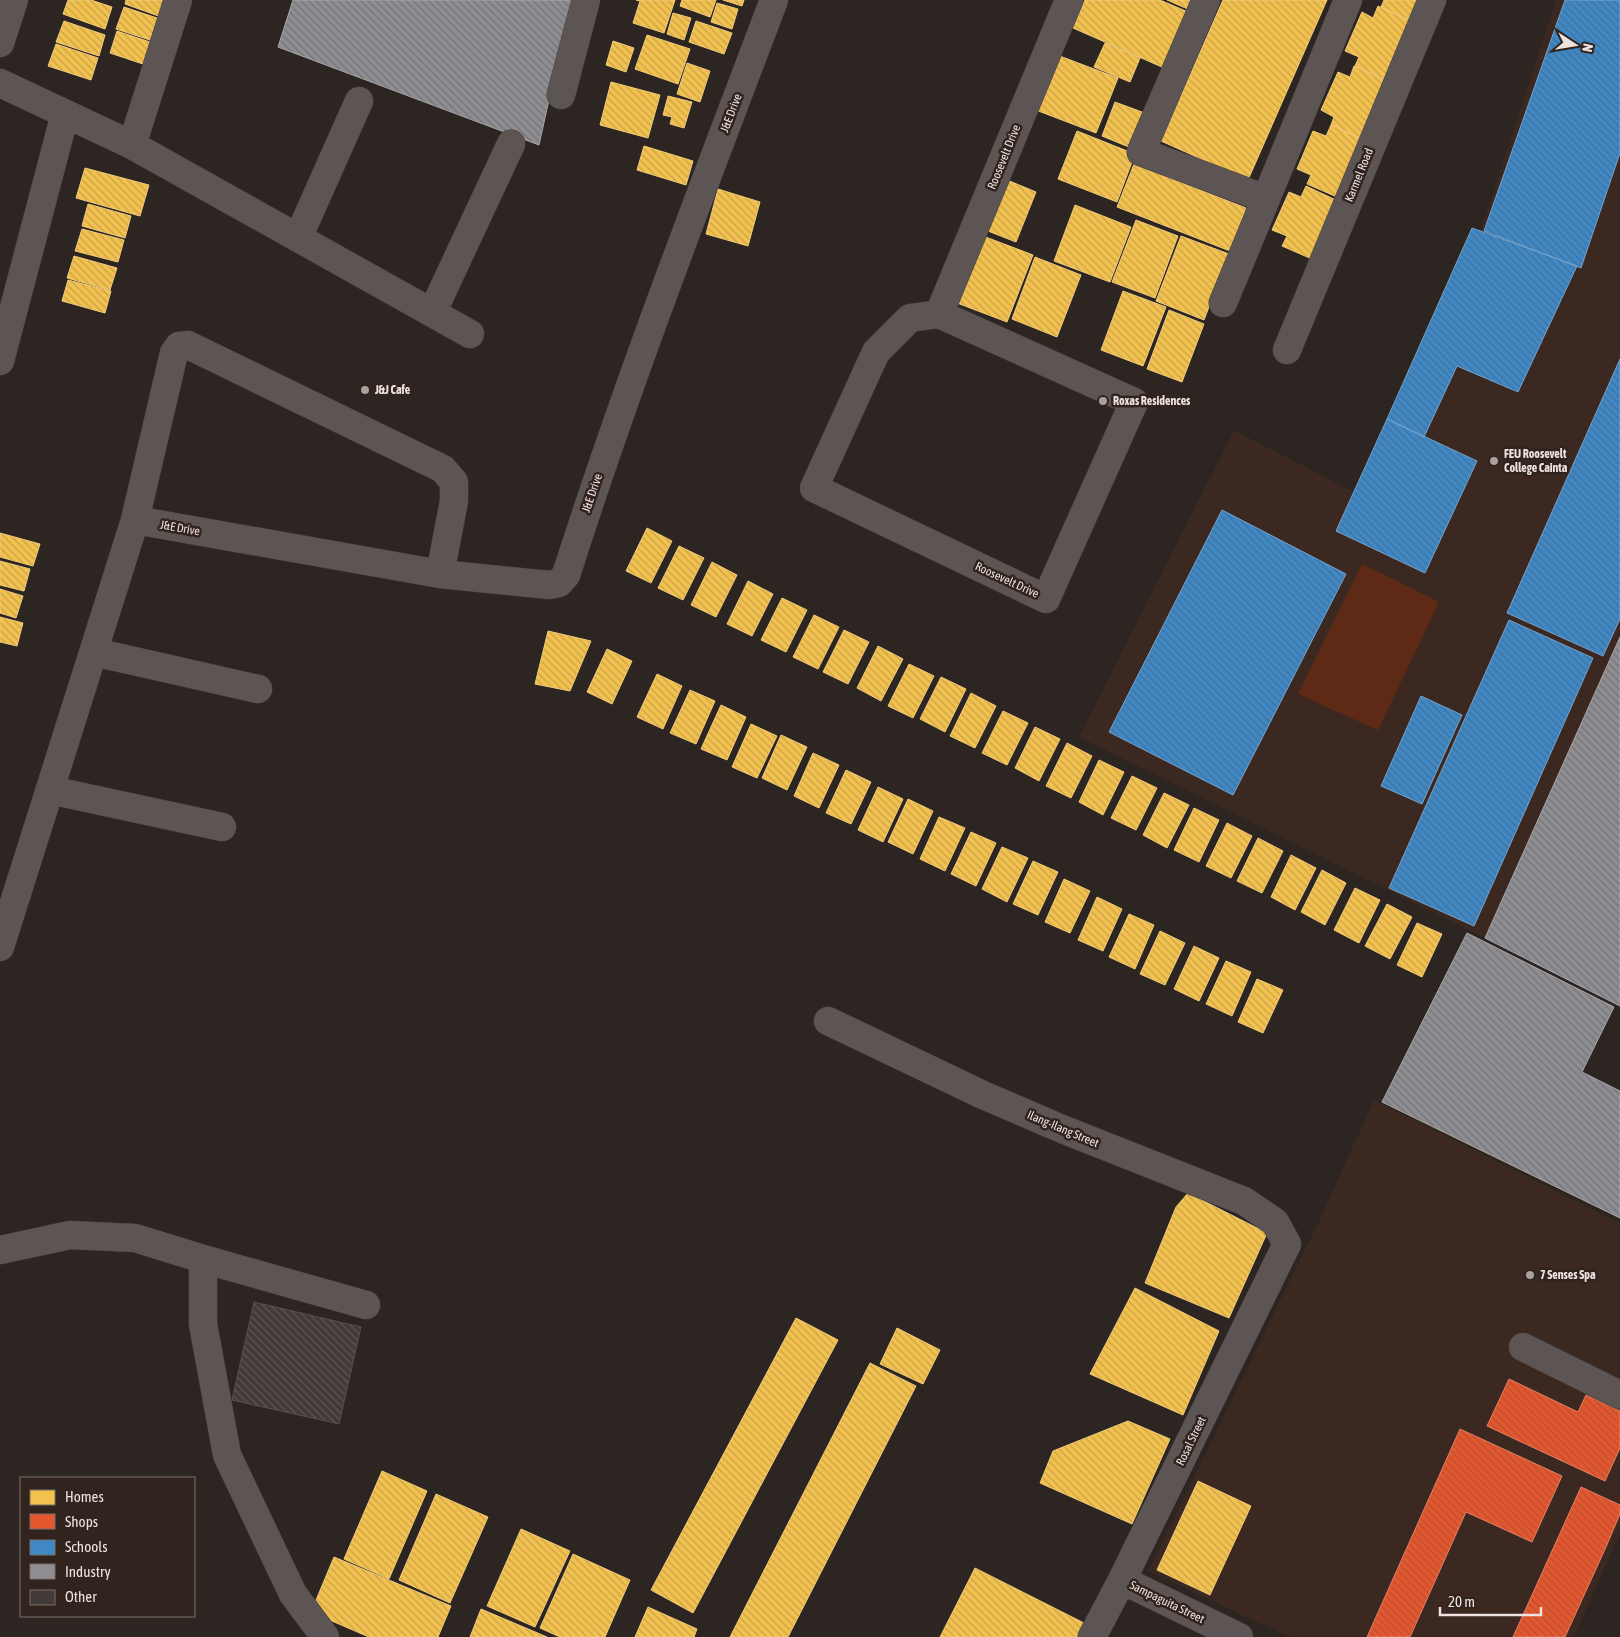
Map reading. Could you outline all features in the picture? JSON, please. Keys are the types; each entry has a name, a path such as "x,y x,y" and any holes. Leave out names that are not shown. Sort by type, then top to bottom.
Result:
{"street":[{"path":"0,43 14,0"},
{"path":"132,145 178,0"},
{"path":"561,95 586,0"},
{"name":"J&E Drive","path":"135,520 440,574 549,585 559,583 566,575 592,494 689,226 774,0"},
{"name":"Roosevelt Drive","path":"939,314 1069,0"},
{"path":"1206,0 1141,152 1266,199"},
{"path":"1223,303 1348,0"},
{"name":"Karmel Road","path":"1287,350 1432,0"},
{"path":"0,83 132,145 470,334"},
{"path":"298,238 359,101"},
{"path":"0,361 65,114"},
{"path":"432,313 511,144"},
{"name":"Roosevelt Drive","path":"939,314 1134,402 1046,599 814,488 876,352 910,318 939,314"},
{"path":"0,947 4,918 50,790 135,520 174,353 179,346 188,345 443,469 454,482 454,501 440,574"},
{"path":"94,652 258,689"},
{"path":"50,790 222,827"},
{"name":"Ilang-Ilang Street","path":"828,1022 983,1095 1054,1126 1244,1201 1276,1222 1287,1244"},
{"path":"0,1250 70,1235 135,1238 366,1305"},
{"name":"Rosal Street","path":"1092,1637 1122,1580 1287,1244"},
{"path":"203,1259 202,1324 227,1456 293,1594 325,1637"},
{"path":"1523,1347 1620,1395"},
{"name":"Sampaguita Street","path":"1122,1580 1239,1637"}],"shaded area":[{"name":"FEU Roosevelt College Cainta","path":"1556,0 1620,0 1620,637 1485,938 1079,737 1234,430 1354,492 1472,228 1481,230"},
{"path":"1362,564 1439,602 1378,730 1298,694"},
{"path":"1374,1100 1620,1223 1620,1533 1574,1637 1289,1637 1148,1571 1318,1223"}],"building: Homes":[{"path":"68,0 91,0 112,7 105,29 63,14"},
{"path":"126,0 174,0 167,19 125,4"},
{"path":"636,0 675,0 664,33 633,23 640,1"},
{"path":"682,0 716,0 710,17 680,6"},
{"path":"723,0 744,0 742,6"},
{"path":"1085,0 1160,0 1195,15 1171,71 1073,28"},
{"path":"1167,0 1194,0 1190,10"},
{"path":"1223,0 1327,0 1248,180 1161,141"},
{"path":"1384,0 1420,0 1411,21 1381,7"},
{"path":"717,3 738,9 732,29 711,22"},
{"path":"1378,6 1411,21 1385,79 1355,66 1359,57 1345,51 1362,12 1373,18"},
{"path":"124,7 166,21 159,43 116,29"},
{"path":"673,13 691,18 684,40 667,34"},
{"path":"64,21 105,35 99,56 56,42"},
{"path":"696,21 732,33 724,54 689,42"},
{"path":"117,31 159,45 152,67 110,53"},
{"path":"647,35 690,49 678,84 635,69"},
{"path":"613,41 634,48 626,72 606,65"},
{"path":"1105,43 1140,58 1130,82 1094,67"},
{"path":"56,44 98,58 91,80 48,66"},
{"path":"1049,52 1118,78 1096,133 1028,107"},
{"path":"687,63 710,71 700,102 677,94"},
{"path":"1354,66 1388,81 1362,139 1331,125 1334,117 1321,110 1338,72 1350,77"},
{"path":"611,82 660,95 648,138 600,125"},
{"path":"668,96 692,102 684,128 670,124 672,117 663,115"},
{"path":"1115,102 1150,115 1136,150 1102,136"},
{"path":"1331,125 1362,139 1337,197 1307,184 1311,175 1297,169 1313,131 1326,136"},
{"path":"1077,131 1135,154 1117,202 1058,179"},
{"path":"644,146 693,161 686,185 637,170"},
{"path":"1134,164 1246,208 1230,251 1117,207"},
{"path":"85,168 149,185 140,216 76,198"},
{"path":"1007,180 1036,192 1016,242 988,231"},
{"path":"1306,186 1338,201 1312,259 1282,246 1287,236 1272,230 1289,192 1301,197"},
{"path":"718,189 760,202 748,246 706,234"},
{"path":"88,204 131,216 125,238 82,226"},
{"path":"1075,205 1131,227 1110,282 1054,261"},
{"path":"1136,220 1178,236 1155,298 1112,282"},
{"path":"82,229 124,240 118,262 75,251"},
{"path":"983,236 1033,255 1007,322 957,303"},
{"path":"1181,236 1229,254 1204,320 1156,301"},
{"path":"74,256 117,268 110,290 67,278"},
{"path":"1035,257 1081,275 1057,337 1012,319"},
{"path":"68,280 111,291 105,313 62,301"},
{"path":"1123,291 1166,307 1143,366 1101,350"},
{"path":"1169,310 1204,324 1182,382 1147,369"},
{"path":"647,528 672,541 651,583 626,571"},
{"path":"0,533 40,544 33,566 0,557"},
{"path":"679,546 704,558 683,600 658,588"},
{"path":"0,561 30,569 24,591 0,585"},
{"path":"712,562 737,575 716,617 691,605"},
{"path":"748,581 773,594 752,636 727,624"},
{"path":"0,589 23,596 16,618 0,613"},
{"path":"782,598 807,610 786,652 761,640"},
{"path":"814,615 839,627 818,669 793,657"},
{"path":"0,617 23,623 17,646 0,642"},
{"path":"844,630 869,642 848,684 823,672"},
{"path":"548,631 591,641 570,691 535,684"},
{"path":"878,646 903,659 881,701 857,688"},
{"path":"607,649 632,661 612,704 587,692"},
{"path":"909,664 934,676 913,718 888,706"},
{"path":"657,674 682,686 663,729 637,717"},
{"path":"941,677 966,689 945,732 920,719"},
{"path":"690,690 715,701 696,744 670,733"},
{"path":"971,693 996,706 975,748 950,736"},
{"path":"721,705 746,717 727,760 701,749"},
{"path":"1003,711 1028,723 1007,765 982,753"},
{"path":"751,724 777,736 757,778 732,767"},
{"path":"1035,727 1060,739 1039,781 1015,768"},
{"path":"781,735 807,747 787,790 762,778"},
{"path":"1067,743 1092,756 1071,798 1046,786"},
{"path":"813,753 839,765 819,808 794,796"},
{"path":"1099,760 1124,772 1103,815 1079,802"},
{"path":"846,770 871,782 851,824 826,813"},
{"path":"1132,776 1157,788 1136,830 1111,818"},
{"path":"878,787 903,799 883,842 858,830"},
{"path":"1164,793 1189,805 1167,848 1143,835"},
{"path":"908,799 933,811 913,854 888,842"},
{"path":"1194,808 1219,820 1199,862 1174,850"},
{"path":"939,817 965,828 945,871 920,859"},
{"path":"1227,823 1252,836 1231,878 1206,866"},
{"path":"971,832 996,843 976,886 951,874"},
{"path":"1258,838 1283,851 1262,893 1237,881"},
{"path":"1002,847 1028,858 1007,902 982,889"},
{"path":"1291,855 1316,868 1295,910 1271,897"},
{"path":"1033,861 1058,872 1038,915 1013,904"},
{"path":"1322,870 1346,883 1325,925 1301,912"},
{"path":"1064,879 1090,891 1070,933 1045,922"},
{"path":"1355,888 1380,900 1359,943 1334,930"},
{"path":"1097,897 1122,909 1103,951 1078,940"},
{"path":"1387,904 1412,917 1390,959 1365,946"},
{"path":"1129,914 1154,925 1135,969 1109,957"},
{"path":"1417,923 1442,934 1422,977 1397,965"},
{"path":"1160,931 1185,943 1165,985 1140,974"},
{"path":"1194,946 1219,958 1199,1001 1174,989"},
{"path":"1226,961 1251,972 1232,1016 1206,1004"},
{"path":"1257,979 1283,990 1263,1033 1238,1022"},
{"path":"1188,1193 1267,1233 1229,1318 1145,1283 1176,1207"},
{"path":"1135,1288 1219,1331 1183,1415 1090,1374"},
{"path":"796,1318 838,1340 693,1613 651,1590"},
{"path":"897,1328 940,1350 923,1384 880,1364"},
{"path":"870,1363 916,1386 788,1637 730,1637"},
{"path":"1128,1421 1170,1439 1132,1524 1040,1483 1053,1451"},
{"path":"382,1471 427,1491 389,1579 344,1559"},
{"path":"1198,1481 1251,1506 1210,1595 1157,1570"},
{"path":"436,1494 488,1517 450,1603 399,1580"},
{"path":"521,1529 570,1551 535,1627 487,1606"},
{"path":"573,1554 630,1580 605,1637 560,1637 540,1628"},
{"path":"334,1557 451,1606 438,1637 369,1637 311,1612"},
{"path":"975,1568 1086,1624 1080,1637 940,1637"},
{"path":"648,1607 697,1629 694,1637 635,1637"},
{"path":"481,1609 547,1637 470,1637"}],"building: Shops":[{"path":"1509,1379 1578,1412 1586,1395 1620,1411 1620,1448 1605,1481 1487,1426"},
{"path":"1460,1429 1562,1476 1532,1542 1466,1512 1410,1637 1367,1637"},
{"path":"1581,1487 1620,1505 1620,1514 1606,1547 1565,1637 1513,1637"}],"building: Schools":[{"path":"1565,0 1620,0 1620,153 1581,268 1484,231"},
{"path":"1472,228 1577,266 1518,392 1457,366 1424,437 1387,419"},
{"path":"1620,359 1620,619 1603,656 1507,613"},
{"path":"1387,419 1477,461 1425,573 1336,531"},
{"path":"1222,510 1346,574 1233,795 1109,732"},
{"path":"1509,620 1593,658 1474,926 1389,888"},
{"path":"1421,696 1462,715 1422,804 1381,786"}],"building: Industry":[{"path":"293,0 571,0 539,145 278,47"},
{"path":"1620,637 1620,1006 1485,938"},
{"path":"1467,933 1614,1007 1582,1072 1620,1091 1620,1218 1382,1102"}],"building: Other":[{"path":"254,1302 361,1327 339,1424 232,1400"}],"place":[{"name":"J&J Cafe","path":"365,390"},
{"name":"Roxas Residences","path":"1103,401"},
{"name":"FEU Roosevelt College Cainta","path":"1494,461"},
{"name":"7 Senses Spa","path":"1530,1275"}]}
